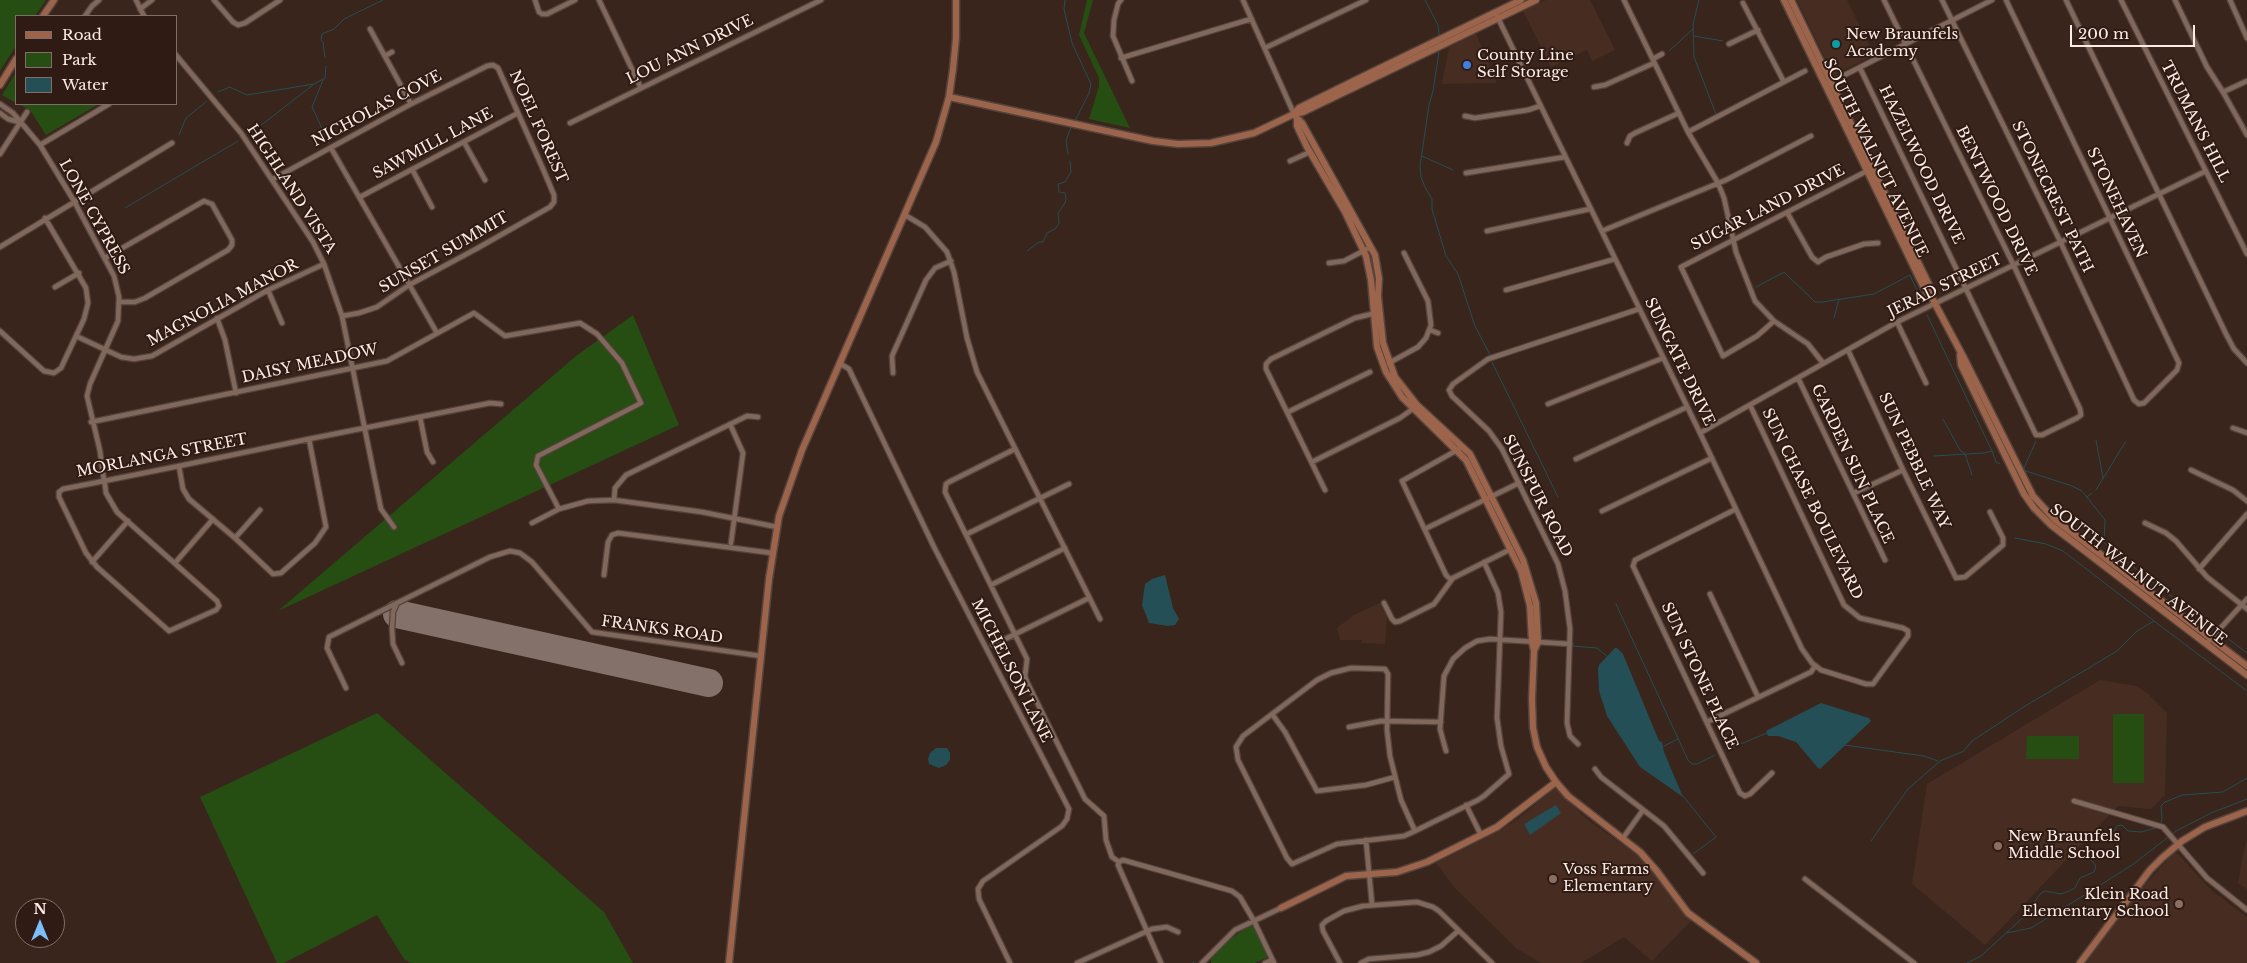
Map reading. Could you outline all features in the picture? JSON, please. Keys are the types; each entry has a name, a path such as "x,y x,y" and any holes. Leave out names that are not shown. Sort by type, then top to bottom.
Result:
{"street":[{"path":"44,15 54,0"},
{"path":"86,15 99,0"},
{"path":"136,0 143,15"},
{"path":"140,9 152,0"},
{"path":"214,0 233,22 238,25 245,24 280,0"},
{"path":"535,0 542,14 547,14 575,0"},
{"path":"599,0 641,88"},
{"name":"LOU ANN DRIVE","path":"570,123 821,0"},
{"path":"729,963 772,553 777,527 794,469 930,157 949,96 955,54 956,0"},
{"path":"1121,0 1118,4 1112,31 1121,58 1132,81"},
{"path":"1242,0 1296,117 1302,123 1350,209 1367,249"},
{"path":"1265,48 1366,0"},
{"path":"949,96 1153,142 1199,144 1224,140 1254,133 1296,117 1522,0"},
{"path":"1496,15 1536,0"},
{"path":"1624,0 1688,132 1718,182 1724,198 1734,242 1755,301 1774,320 1808,344 1823,363"},
{"name":"SOUTH WALNUT AVENUE","path":"1784,0 1828,83 1932,291 1934,301 1960,351 1961,365 2024,494 2034,508 2051,525 2247,666"},
{"name":"SOUTH WALNUT AVENUE","path":"1791,0 1867,171 1927,294 1934,301"},
{"name":"BENTWOOD DRIVE","path":"1884,0 2014,266 2081,415 2038,436"},
{"name":"STONECREST PATH","path":"1942,0 2060,241 2134,400 2139,404"},
{"path":"1828,83 1992,0"},
{"name":"STONEHAVEN","path":"2006,0 2179,366 2145,402 2139,404"},
{"path":"2066,0 2229,340 2247,363"},
{"name":"TRUMANS HILL","path":"2121,0 2247,254"},
{"path":"2175,0 2206,66 2247,135"},
{"path":"2230,0 2246,30 2247,38"},
{"path":"1743,3 1784,82"},
{"name":"SUNGATE DRIVE","path":"1496,15 1700,433 1802,649 1815,666"},
{"path":"1121,58 1251,19"},
{"path":"370,29 411,104"},
{"path":"1729,44 1758,30"},
{"path":"385,56 392,52"},
{"path":"1594,86 1605,85 1654,61 1662,54"},
{"name":"HIGHLAND VISTA","path":"178,57 231,120 273,179 313,242 324,264 342,316 381,509 394,527"},
{"path":"0,85 15,61"},
{"name":"NICHOLAS COVE","path":"273,179 411,104 487,66 493,65"},
{"name":"NOEL FOREST","path":"493,65 498,68 554,195 554,202"},
{"name":"HAZELWOOD DRIVE","path":"1860,68 2038,436"},
{"path":"1688,132 1805,71"},
{"path":"2223,92 2247,81"},
{"name":"LONE CYPRESS","path":"0,104 13,112 40,145 74,201 114,276 119,302 118,321 88,390 87,404 100,451 104,481 110,502 117,512 217,601 219,606 216,610 169,631 92,562"},
{"path":"40,145 107,105"},
{"path":"1465,116 1475,118 1528,110 1540,106"},
{"path":"0,154 27,112"},
{"path":"1627,143 1630,136 1635,133 1679,112"},
{"name":"SAWMILL LANE","path":"360,197 518,113"},
{"name":"LONE CYPRESS","path":"0,114 8,119 20,122"},
{"path":"1296,117 1297,126 1310,152 1367,249 1375,255 1378,270 1377,312 1386,364 1415,407 1460,448 1479,469 1489,498 1527,571 1534,593 1537,613 1532,709 1533,728 1541,757 1556,782 1568,796 1623,838 1652,865 1688,913 1756,963"},
{"path":"1602,231 1637,215 1661,208 1811,136"},
{"path":"464,142 485,180"},
{"path":"0,247 45,218 172,144"},
{"path":"330,148 437,333"},
{"path":"1290,161 1310,152"},
{"path":"1466,173 1564,156"},
{"path":"412,169 432,207"},
{"name":"SUGAR LAND DRIVE","path":"1774,320 1761,333 1723,356 1681,267 1734,242 1867,171"},
{"name":"JERAD STREET","path":"1700,433 1934,301 1967,289 2060,241 2206,171"},
{"path":"105,258 201,202 207,201 212,204 231,238 232,245 228,250 145,298 135,302 119,302"},
{"name":"SUNSET SUMMIT","path":"342,316 359,314 377,307 409,285 552,206 554,202"},
{"path":"1488,231 1590,209"},
{"path":"1788,214 1812,257 1818,262 1864,244 1878,243"},
{"path":"905,215 925,227 947,252 951,261 967,338 977,372 1100,619"},
{"path":"0,331 44,371 54,374 61,368 76,336 88,303 86,288 79,272 45,218"},
{"path":"1329,262 1339,263 1367,249"},
{"path":"1386,364 1418,346 1430,330 1431,315 1428,301 1404,254"},
{"path":"1506,290 1615,259"},
{"path":"893,373 892,356 926,280 935,268 951,261"},
{"name":"MAGNOLIA MANOR","path":"76,336 106,351 128,358 152,356 165,351 217,318 268,290 324,264"},
{"path":"55,287 79,272"},
{"path":"268,290 282,323"},
{"name":"SUNSPUR ROAD","path":"1578,744 1570,736 1567,723 1570,644 1569,616 1562,578 1553,552 1494,436 1449,392 1451,386 1459,379 1479,364 1495,357 1639,309"},
{"name":"DAISY MEADOW","path":"91,422 387,361 474,312 505,336 576,323 589,327 622,363 641,403 538,456 536,465 559,509"},
{"path":"1325,490 1266,370 1266,364 1271,359 1354,318 1377,312"},
{"path":"217,318 226,340 236,392"},
{"path":"1897,322 1926,383"},
{"path":"1430,330 1438,333"},
{"name":"SUN PEBBLE WAY","path":"1848,350 1903,470 1955,576 1960,579 1977,568 2003,545 2003,538 1990,512"},
{"path":"1548,404 1663,358"},
{"name":"MICHELSON LANE","path":"839,363 849,368 934,548 1018,714 1067,805 1068,815 1066,822 983,881 978,889 979,899 1010,963"},
{"path":"1288,412 1370,372"},
{"name":"GARDEN SUN PLACE","path":"1798,378 1885,560"},
{"name":"MORLANGA STREET","path":"92,562 81,545 59,497 59,492 63,489 490,403 501,404"},
{"name":"SUN CHASE BOULEVARD","path":"1750,405 1844,605 1853,614 1864,620 1903,628 1908,631 1908,636 1873,684 1866,684 1825,672 1815,666"},
{"path":"1312,462 1400,418 1415,407"},
{"path":"1576,459 1687,407"},
{"path":"614,500 615,488 626,475 747,416 758,417"},
{"path":"420,417 427,452 433,462"},
{"path":"730,424 743,453 731,543"},
{"path":"2233,428 2247,433"},
{"path":"179,466 183,489 186,494 273,574 281,573 315,543 326,527 309,439"},
{"path":"1451,580 1445,573 1402,481 1460,448"},
{"path":"1015,449 949,482 944,486 945,492 1027,659 1024,676 1085,799 1104,816 1108,847 1112,857 1119,862"},
{"path":"1602,511 1712,458"},
{"path":"1854,493 1903,470"},
{"path":"2190,470 2229,488 2247,501"},
{"path":"1425,529 1519,483"},
{"path":"967,534 1069,484"},
{"path":"532,523 559,509 588,500 614,500 734,518 777,527"},
{"name":"SUN STONE PLACE","path":"1736,509 1635,560 1633,564 1740,793 1745,796 1750,794 1772,773"},
{"path":"235,538 260,510"},
{"path":"2199,569 2247,514"},
{"path":"175,563 213,519"},
{"path":"92,562 128,522"},
{"path":"2145,523 2166,533 2176,541 2199,569 2247,609"},
{"path":"604,575 608,542 612,536 618,533 772,553"},
{"path":"1384,603 1390,617 1395,622 1434,604 1451,580 1514,547"},
{"path":"991,585 1065,548"},
{"name":"FRANKS ROAD","path":"346,688 326,648 329,637 500,553 514,552 525,556 532,562 592,632 761,656"},
{"path":"1415,831 1402,800 1390,756 1386,670 1357,668 1331,673 1317,680 1240,739 1236,747 1236,756 1287,858 1292,864 1337,844 1398,838 1415,831 1484,796 1509,774 1501,746 1498,725 1500,603 1494,583 1484,562"},
{"path":"1710,594 1758,697"},
{"path":"992,645 1089,598"},
{"path":"2210,639 2247,599"},
{"path":"397,603 393,612 393,637 396,651 402,662"},
{"name":"SOUTH WALNUT AVENUE","path":"2210,639 2247,675"},
{"path":"1446,751 1442,740 1441,722 1444,676 1453,659 1477,641 1500,640 1570,644"},
{"path":"1707,722 1811,672 1815,666"},
{"path":"1272,714 1285,732 1317,791 1360,786 1395,777"},
{"path":"1349,727 1387,721 1441,722"},
{"path":"1595,769 1601,777 1672,835 1703,873"},
{"path":"1205,962 1235,930 1339,879 1411,868 1482,835 1510,818 1556,782"},
{"path":"2074,801 2157,824 2169,832 2208,878 2247,910"},
{"path":"1466,805 1482,835"},
{"path":"1623,838 1643,810"},
{"path":"2080,963 2150,870 2178,844 2205,826 2247,811"},
{"path":"1366,840 1372,904"},
{"path":"1119,862 1123,860 1232,891 1242,901 1254,921 1273,961 1264,963"},
{"path":"1119,862 1118,866 1161,963"},
{"path":"1805,879 1914,963"},
{"path":"1340,963 1322,925 1344,911 1372,904 1423,903 1439,911 1492,963"},
{"path":"1077,963 1147,931 1167,927 1178,932"},
{"path":"1361,963 1369,959 1424,954 1435,949 1458,931"},
{"path":"1401,957 1402,963"}],"shaded area":[{"path":"1546,0 1590,0 1615,50 1592,61 1587,50 1551,67 1523,11"},
{"path":"1797,0 1847,0 1874,55 1833,75"},
{"name":"County Line Self Storage","path":"1476,34 1497,83 1442,84 1449,47"},
{"path":"1380,603 1387,618 1385,644 1362,643 1362,640 1340,640 1337,628 1354,615"},
{"name":"New Braunfels Middle School","path":"2100,680 2136,686 2146,692 2167,713 2165,795 2151,809 2118,806 1985,945 1912,884 1927,784"},
{"name":"Voss Farms Elementary","path":"1555,788 1588,820 1645,861 1678,905 1692,920 1652,961 1624,937 1581,963 1541,963 1517,949 1454,887 1436,863 1497,832 1519,818"},
{"path":"2247,842 2247,889 2238,883"},
{"name":"Klein Road Elementary School","path":"2174,853 2178,854 2211,890 2247,917 2247,963 2086,963 2133,898"}],"green space":[{"path":"0,0 46,0 36,15 15,15 15,48 0,71"},
{"path":"1087,0 1093,0 1084,33 1130,128 1089,119 1099,86 1099,78 1079,35"},
{"path":"15,74 15,102 2,95"},
{"path":"20,105 97,105 46,135 30,110"},
{"path":"633,315 679,425 278,611 576,356"},
{"path":"377,713 604,912 633,963 411,963 404,959 377,915 284,963 277,963 200,797"},
{"path":"2113,714 2144,714 2144,783 2113,783"},
{"path":"2027,736 2079,736 2079,759 2026,759"},
{"path":"1251,924 1254,924 1268,957 1255,963 1211,963 1211,959 1225,943"}],"water":[{"path":"1165,575 1173,608 1179,619 1175,625 1168,626 1149,623 1142,605 1145,584 1152,579"},
{"path":"1615,648 1623,654 1659,741 1662,742 1664,752 1683,797 1640,767 1607,716 1599,691 1598,669 1599,665"},
{"path":"1821,703 1869,718 1871,721 1820,769 1796,742 1778,736 1768,736 1766,731"},
{"path":"936,748 947,748 950,753 950,760 946,765 939,768 929,764 928,759 930,753"},
{"path":"1556,805 1561,813 1530,835 1524,824"}],"waterway":[{"path":"325,57 321,40 322,34 334,29 344,19 383,0"},
{"path":"1065,0 1064,9 1072,43 1091,84 1089,93 1075,121"},
{"path":"1425,0 1438,25 1439,35"},
{"path":"1699,0 1693,24 1694,57 1716,114"},
{"path":"1669,51 1693,29"},
{"path":"1694,36 1723,41"},
{"path":"1439,52 1420,166 1421,177 1432,199 1432,209 1446,256 1458,274 1475,326 1490,355"},
{"path":"218,92 230,87 247,95 314,84 325,78 326,66"},
{"path":"323,80 312,107 329,143"},
{"path":"251,133 313,85"},
{"path":"179,135 186,118 207,101"},
{"path":"1068,154 1066,141 1071,127"},
{"path":"125,208 238,141"},
{"path":"1422,156 1453,170"},
{"path":"1027,251 1039,242 1043,242 1047,233 1055,229 1059,223 1058,213 1066,199 1065,193 1059,192 1058,184 1065,182 1071,172 1070,161"},
{"path":"1756,287 1784,272 1815,302 1822,302 1874,294 1910,275 1922,301"},
{"path":"1834,318 1839,299"},
{"path":"1927,315 1992,451"},
{"path":"1492,362 1558,497"},
{"path":"1943,419 1960,450 1965,454 1972,475"},
{"path":"2096,440 2103,478"},
{"path":"2036,441 2023,470 2082,491 2105,520 2104,542 2109,548 2210,626"},
{"path":"2096,490 2126,441"},
{"path":"1934,456 1992,451 1996,462 2000,464"},
{"path":"2087,497 2092,493"},
{"path":"2015,538 2046,544 2063,551 2154,621"},
{"path":"1616,604 1688,760 1692,764 1697,764 1715,755"},
{"path":"1871,841 1908,789 1940,761 1964,751 1972,741 2022,708 2117,651 2137,631 2154,621 2247,691"},
{"path":"2222,634 2247,653"},
{"path":"1572,646 1597,648 1608,657"},
{"path":"1726,750 1767,733"},
{"path":"1664,746 1678,739"},
{"path":"1844,745 1924,756 1938,761"},
{"path":"2161,825 2161,806 2165,802 2182,795 2223,792 2247,778"},
{"path":"1683,796 1716,837 1693,854"},
{"path":"1967,963 1981,956 2006,933 2031,928 2094,889 2132,865 2176,831 2211,813 2247,799"},
{"path":"2006,933 2026,915 2040,894 2045,891 2061,894 2069,891 2075,888 2080,878 2094,872 2096,866 2091,860 2092,853 2103,851 2109,853 2113,851 2118,844 2112,835 2117,826 2122,825 2128,831 2141,832 2159,827"}],"runway":[{"path":"397,614 709,683"}],"place":[{"name":"New Braunfels Academy","path":"1836,44"},
{"name":"County Line Self Storage","path":"1467,65"},
{"name":"New Braunfels Middle School","path":"1998,846"},
{"name":"Voss Farms Elementary","path":"1553,879"},
{"name":"Klein Road Elementary School","path":"2179,904"}]}
